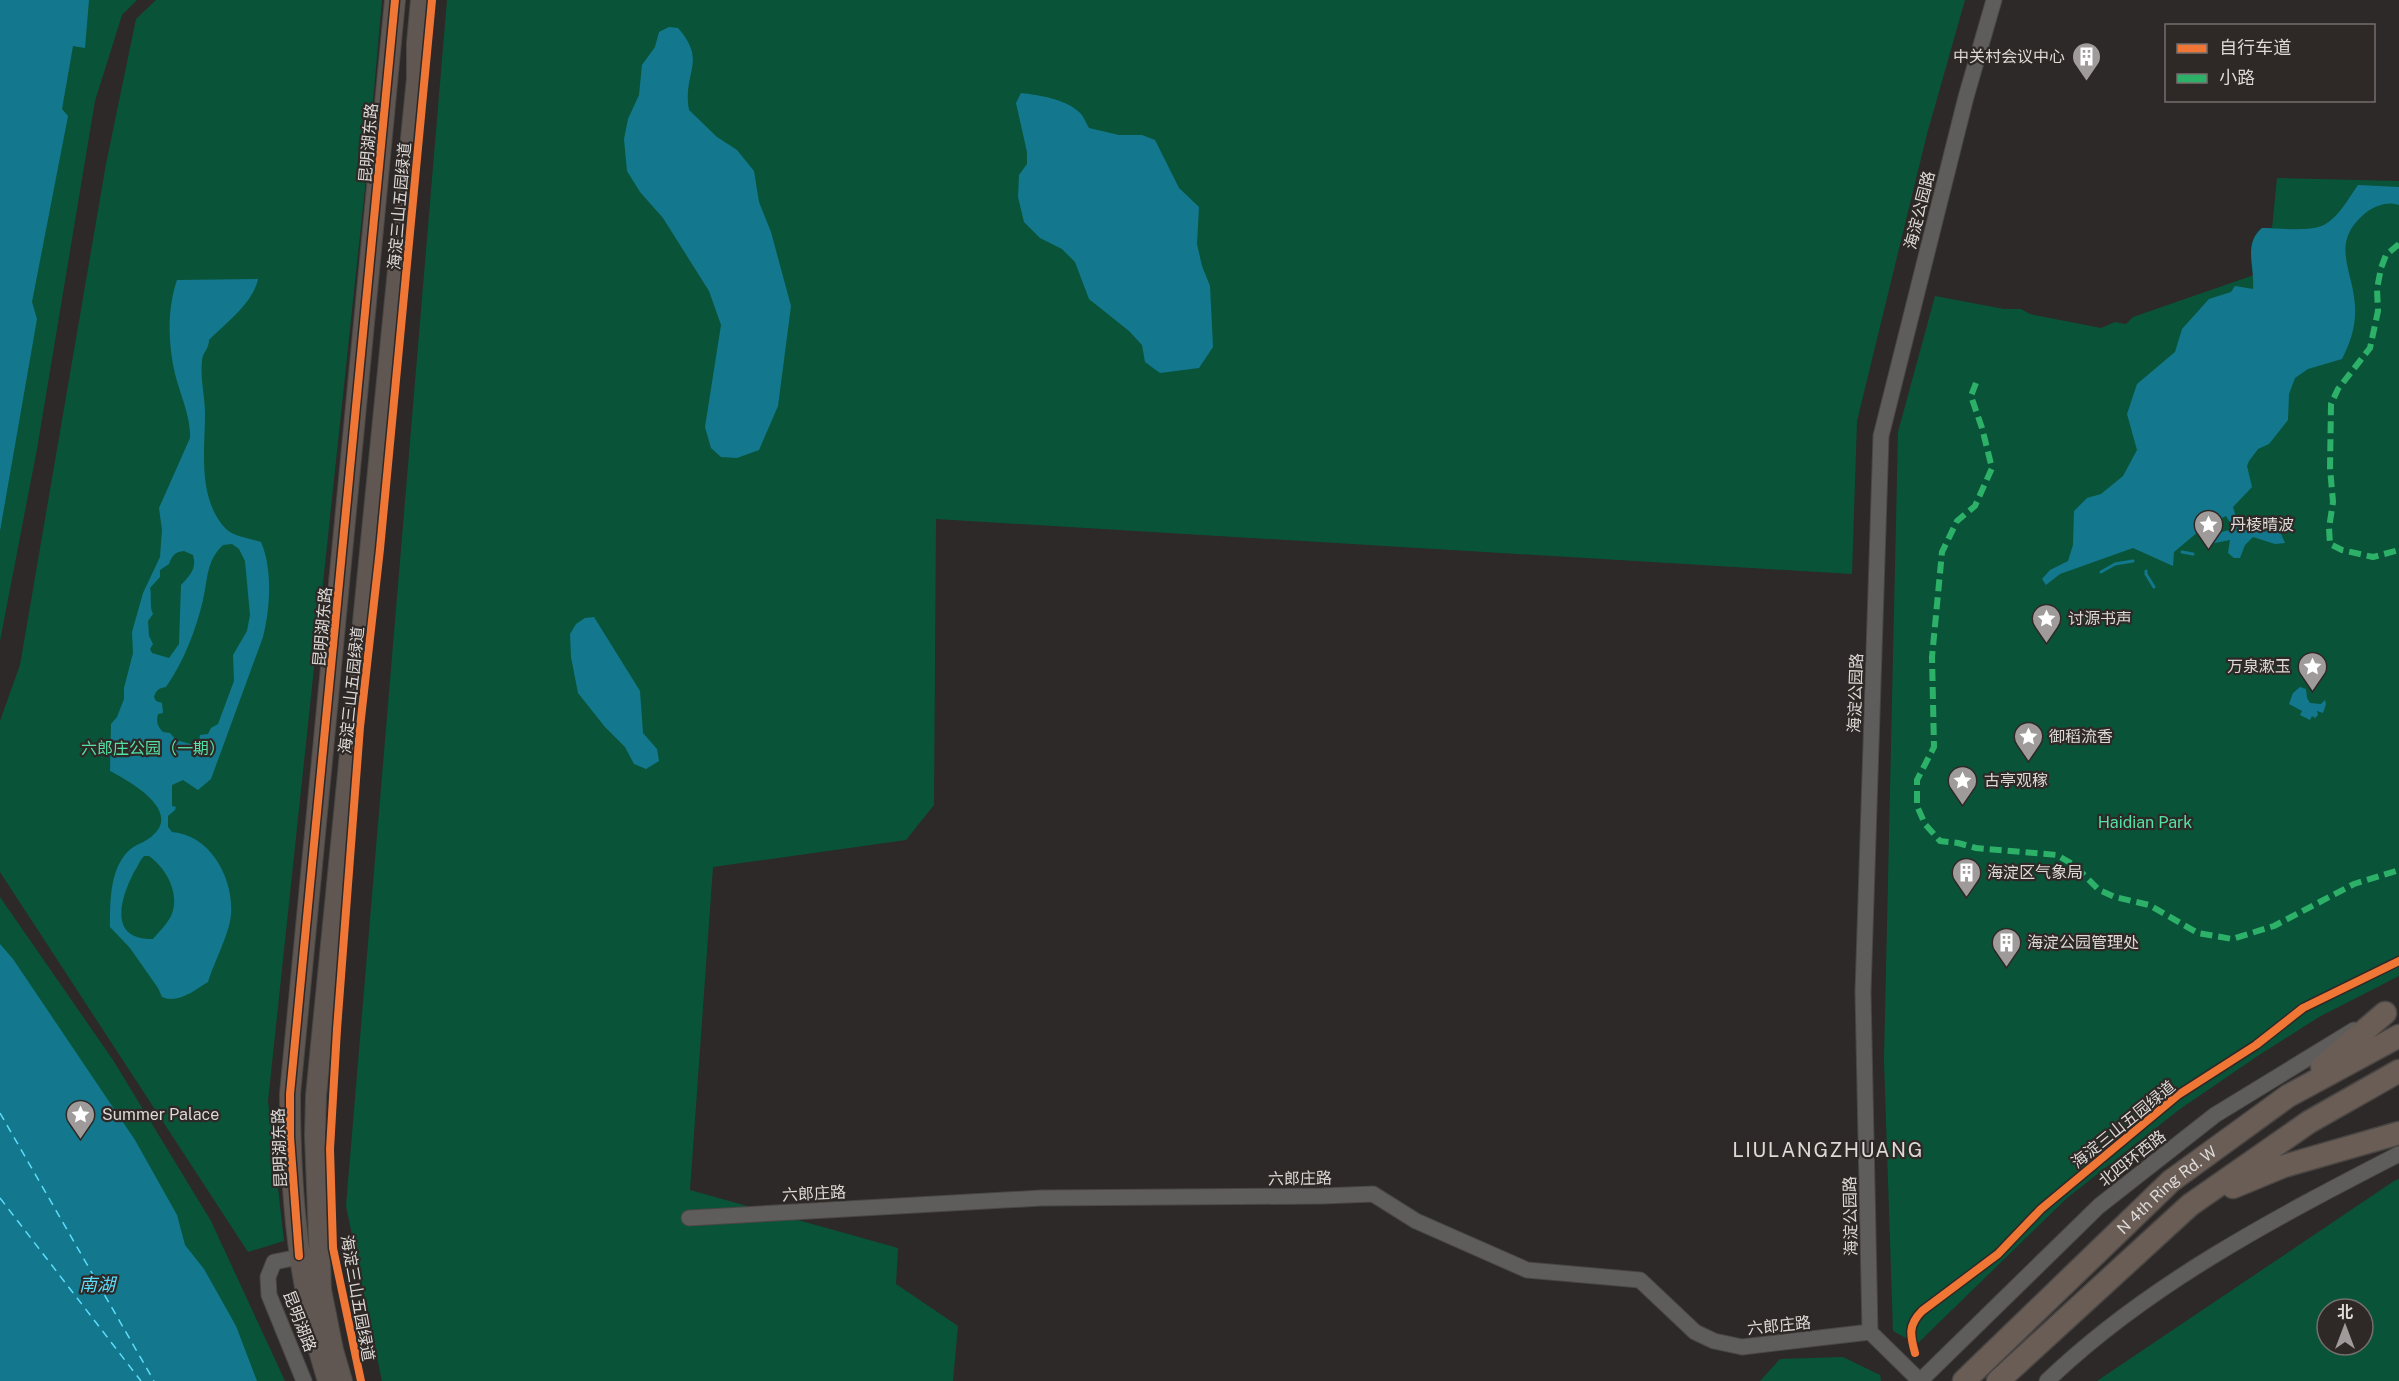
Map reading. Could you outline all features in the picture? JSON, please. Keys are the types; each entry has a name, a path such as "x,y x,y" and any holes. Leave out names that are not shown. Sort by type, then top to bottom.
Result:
{"highway":[{"path":"2288,1096 2392,1009"},
{"name":"N 4th Ring Rd. W","path":"1964,1381 2171,1181 2288,1096 2399,1036"},
{"name":"N 4th Ring Rd. W","path":"1998,1381 2190,1205 2309,1122 2399,1071"},
{"path":"2190,1205 2399,1119"},
{"path":"2284,1166 2399,1133"}],"main road":[{"name":"昆明湖东路","path":"328,1381 319,1354 299,1256 290,1137 290,1094 395,0"},
{"path":"342,1381 321,1290 318,1253 315,1136 320,1040 417,78 421,0"}],"street":[{"name":"海淀公园路","path":"1870,1332 1863,992 1881,436 1966,97 1994,0"},
{"name":"北四环西路","path":"1920,1381 2099,1206 2215,1115 2317,1051 2392,1009"},
{"path":"2046,1381 2076,1352 2161,1289 2278,1217 2399,1155"},
{"name":"六郎庄路","path":"689,1218 1041,1198 1373,1194 1416,1221 1527,1270 1640,1280 1695,1332 1714,1341 1742,1347 1870,1332"},
{"name":"昆明湖路","path":"304,1381 268,1295 268,1277 274,1262 318,1253"},
{"path":"1870,1332 1920,1381"}],"green space":[{"path":"0,0 137,0 122,15 95,101 37,449 0,641"},
{"name":"六郎庄公园（一期）","path":"156,0 382,0 367,169 268,1101 284,1241 248,1252 0,872 0,721 20,665 106,164 136,19"},
{"path":"447,0 1965,0 1927,134 1857,421 1852,574 936,519 934,805 906,840 713,867 690,1190 898,1248 896,1284 958,1326 953,1381 382,1381 346,1206"},
{"name":"Haidian Park","path":"2277,178 2399,181 2399,976 2319,1017 2180,1109 2067,1198 1917,1344 1893,1331 1884,1060 1898,432 1935,296 2004,309 2021,309 2030,314 2101,328 2115,322 2126,324 2133,317 2254,275 2252,244 2262,228 2272,228"},
{"name":"南湖","path":"0,897 113,1060 211,1221 285,1381 0,1381"},
{"path":"2399,1179 2399,1381 2097,1381 2394,1181"},
{"path":"1843,1357 1880,1375 1881,1381 1760,1381 1780,1359"}],"water":[{"path":"0,0 89,0 85,48 73,46 62,109 68,116 32,302 37,319 0,531"},
{"path":"669,27 678,28 691,50 693,59 688,97 689,110 717,137 737,150 754,171 759,202 771,232 791,306 778,406 759,450 737,458 721,457 711,448 705,427 721,325 709,291 663,218 640,192 627,171 624,139 628,119 639,95 642,65 655,47 659,32"},
{"path":"1021,93 1044,96 1067,104 1080,113 1089,128 1119,135 1142,135 1155,140 1179,188 1199,207 1197,244 1210,286 1213,347 1199,368 1160,373 1145,362 1142,345 1129,331 1089,299 1075,262 1062,249 1040,238 1024,222 1018,197 1019,175 1027,164 1027,152 1016,103"},
{"path":"2358,185 2399,187 2399,205 2379,205 2368,211 2356,222 2349,234 2346,256 2355,313 2354,327 2348,346 2342,359 2308,369 2295,378 2289,394 2288,420 2269,444 2258,449 2249,461 2247,466 2252,487 2233,507 2239,527 2256,519 2265,519 2281,534 2285,543 2275,544 2253,537 2245,545 2240,558 2234,558 2228,553 2230,540 2210,544 2211,529 2222,532 2229,530 2232,533 2231,524 2226,516 2205,526 2174,552 2173,566 2133,548 2060,574 2046,585 2042,579 2050,570 2068,561 2073,545 2074,511 2087,498 2101,494 2123,476 2137,450 2127,414 2137,384 2175,352 2182,329 2209,299 2231,292 2235,286 2253,289 2251,249 2256,234 2262,228 2302,229 2324,225 2339,213"},
{"path":"258,279 245,304 209,340 202,358 205,413 204,458 210,503 217,517 229,532 261,542 265,553 269,589 263,637 211,779 198,790 183,780 172,785 172,806 176,807 168,816 168,827 172,832 198,841 217,861 229,887 231,915 208,982 186,995 168,999 162,997 130,948 110,927 112,892 118,866 129,850 151,837 159,827 161,817 158,807 150,798 140,789 110,771 111,724 117,717 124,699 124,688 133,653 132,632 143,593 160,557 162,530 159,508 190,438 187,414 173,363 170,339 171,303 177,280","holes":["232,544 239,549 245,561 250,615 247,631 233,655 234,681 218,724 211,728 208,734 200,735 199,742 194,745 176,740 170,733 161,730 157,719 158,714 163,713 162,703 156,701 154,697 158,690 166,687 184,656 200,611 208,571 213,557 223,545","184,551 193,555 194,564 190,575 181,585 179,644 169,658 152,653 150,649 153,644 149,636 148,621 153,614 150,588 160,577 160,570 169,564 174,555","144,856 149,856 166,874 173,891 174,908 171,916 153,939 139,938 129,933 121,916 125,894"]},
{"path":"594,617 640,691 643,733 657,749 659,761 646,769 634,764 625,747 605,727 578,693 571,657 570,634 576,624 585,618"},
{"path":"2300,687 2306,689 2310,703 2321,704 2325,700 2323,713 2317,711 2318,715 2315,718 2312,716 2310,720 2300,715 2302,711 2289,704 2293,693"},
{"name":"南湖","path":"0,944 13,959 135,1140 177,1215 185,1245 204,1269 236,1326 257,1381 0,1381"}],"waterway":[{"path":"2182,552 2193,554"},
{"path":"2101,572 2115,564 2133,561"},
{"path":"2146,571 2154,587"}],"ferry route":[{"path":"0,1113 154,1381"},
{"path":"0,1198 141,1381"}],"marked path":[{"path":"2399,244 2386,255 2381,268 2377,289 2378,311 2370,348 2338,389 2331,404 2330,468 2333,502 2329,528 2330,544 2342,550 2373,557 2399,550"},
{"path":"1976,383 1971,396 1992,468 1975,506 1957,521 1942,552 1932,657 1934,747 1917,780 1917,806 1925,824 1940,841 1976,848 2057,855 2074,865 2099,890 2115,897 2149,905 2198,933 2232,939 2274,926 2354,884 2399,870"}],"cycle path":[{"path":"299,1256 290,1137 290,1094 395,0"},
{"name":"海淀三山五园绿道","path":"361,1381 333,1248 330,1149 360,727 380,549 432,0"},
{"name":"海淀三山五园绿道","path":"1915,1353 1911,1330 1914,1321 1922,1311 1998,1254 2041,1209 2178,1095 2256,1045 2303,1008 2399,961"}],"place":[{"name":"中关村会议中心","path":"2086,82"},
{"name":"丹棱晴波","path":"2209,550"},
{"name":"讨源书声","path":"2047,644"},
{"name":"万泉漱玉","path":"2312,692"},
{"name":"御稻流香","path":"2028,762"},
{"name":"古亭观稼","path":"1963,806"},
{"name":"海淀区气象局","path":"1966,898"},
{"name":"海淀公园管理处","path":"2006,968"},
{"name":"Summer Palace","path":"81,1140"}],"district":[{"name":"LIULANGZHUANG","path":"1828,1150"}]}
